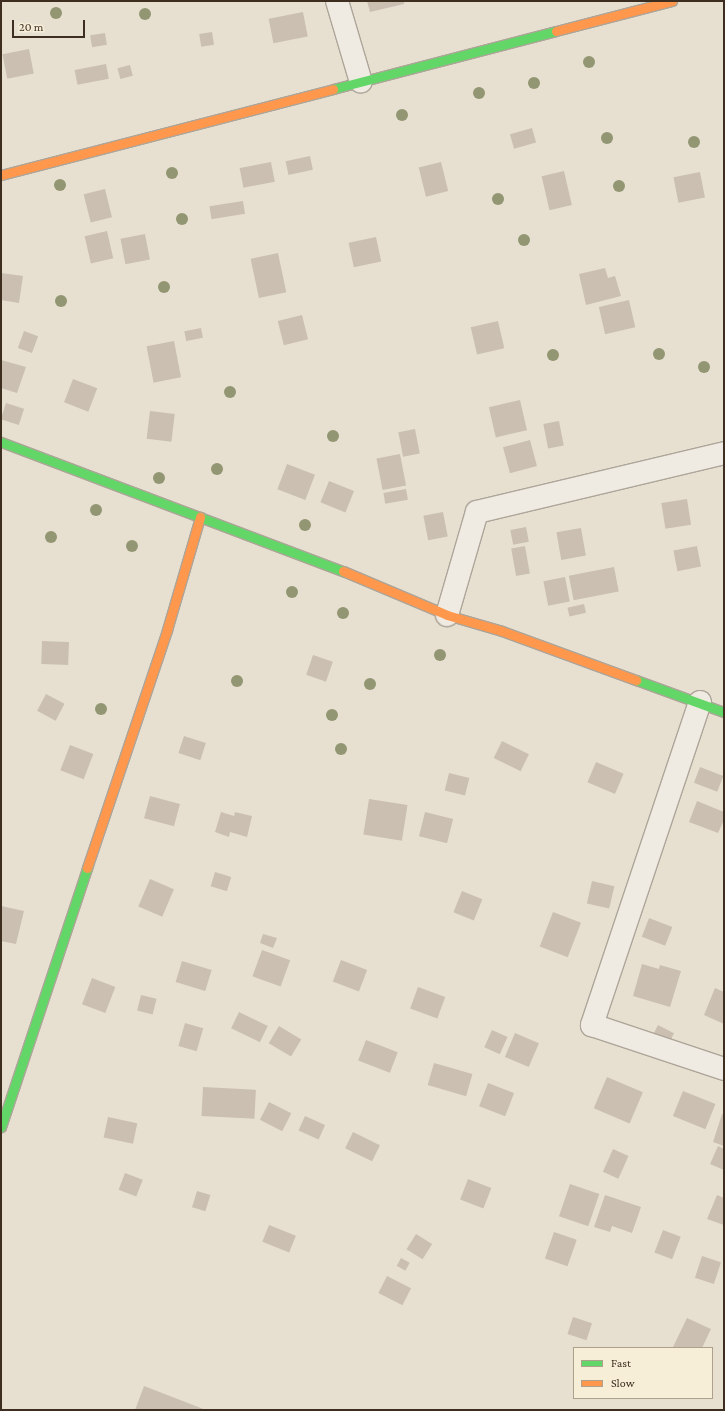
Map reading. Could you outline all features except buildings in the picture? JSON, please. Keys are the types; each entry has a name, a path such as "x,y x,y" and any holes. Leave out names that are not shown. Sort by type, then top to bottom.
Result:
{"street":[{"path":"337,1 361,82"},
{"path":"1,175 672,1"},
{"path":"1,442 364,579 448,615 502,631 724,712"},
{"path":"448,615 476,512 724,453"},
{"path":"1,1127 167,630 200,517"},
{"path":"700,702 592,1025 724,1069"}],"traffic: fast":[{"path":"333,89 556,31"},
{"path":"1,442 343,571"},
{"path":"636,680 724,712"},
{"path":"1,1127 87,868"}],"traffic: slow":[{"path":"556,31 672,1"},
{"path":"1,175 333,89"},
{"path":"87,868 167,630 200,517"},
{"path":"343,571 447,615 502,631 636,680"}]}
